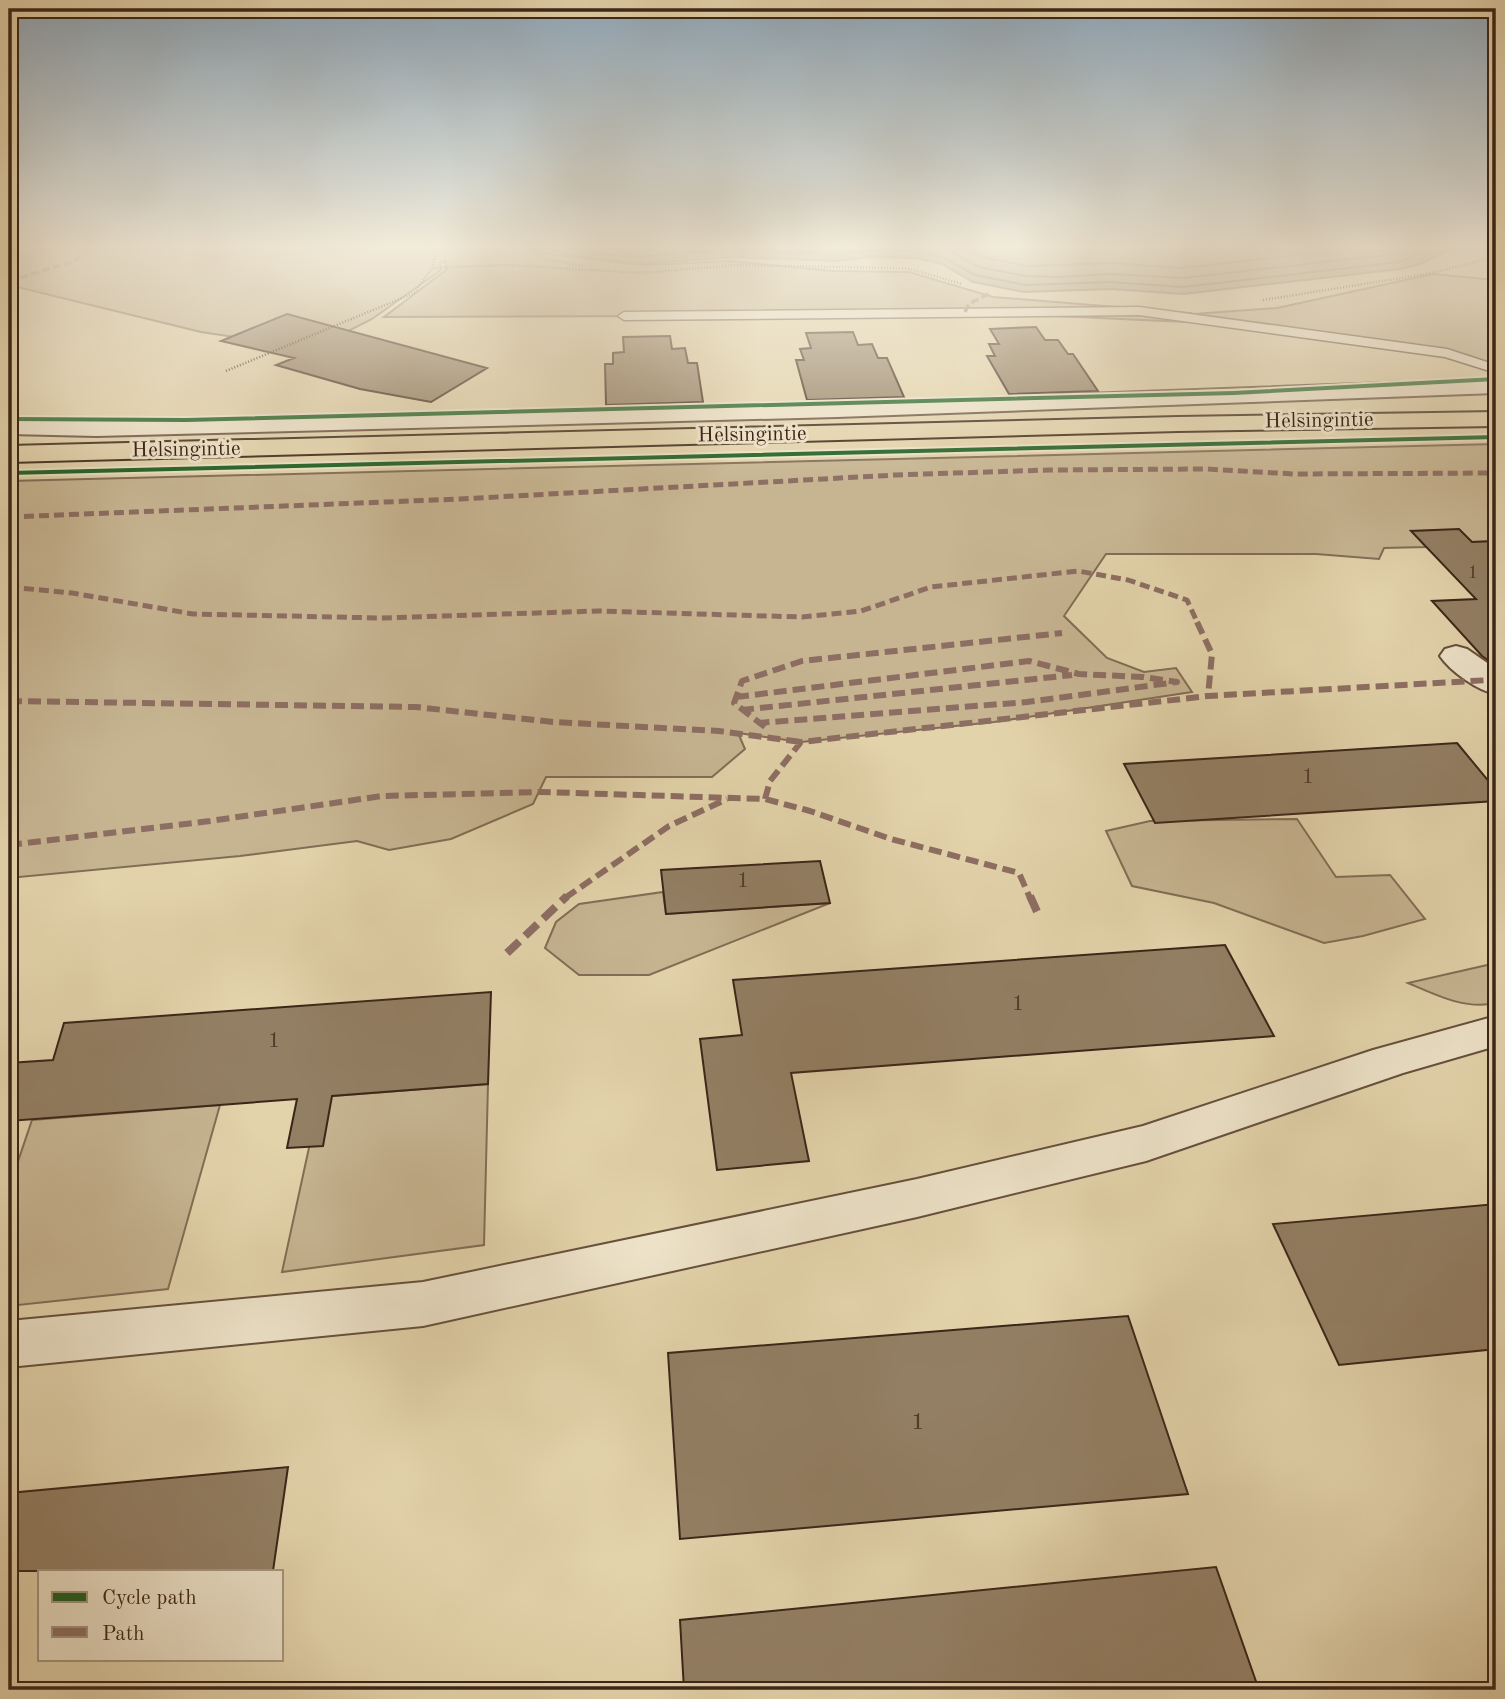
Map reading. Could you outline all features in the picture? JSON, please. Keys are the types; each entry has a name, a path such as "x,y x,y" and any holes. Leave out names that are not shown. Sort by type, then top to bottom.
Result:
{"main road":[{"name":"Helsingintie","path":"9,454 1192,424 1496,419"}],"street":[{"path":"9,427 96,429 837,410 1496,386"},
{"path":"1456,656 1496,684"},
{"path":"9,1344 423,1304 918,1198 1146,1143 1389,1061 1496,1031"}],"lane":[{"path":"1236,324 1447,353 1496,369"}],"shaded area":[{"path":"169,324 362,324 313,349 201,332"},
{"path":"1215,324 1496,324 1496,367 1421,348 1305,332"},
{"path":"1496,444 1496,541 1472,542 1412,531 1426,547 1384,548 1379,559 1316,554 1106,554 1064,616 1107,658 1144,672 1176,668 1192,692 994,722 801,742 738,733 745,749 712,777 546,777 533,804 451,839 389,850 357,841 240,856 9,878 9,481"},
{"path":"1297,819 1336,877 1390,875 1425,919 1363,936 1324,943 1214,903 1132,886 1106,831 1150,821"},
{"path":"663,892 666,914 830,903 649,975 579,975 545,948 556,922 579,904"},
{"path":"1496,963 1496,1003 1462,1003 1408,983"},
{"path":"488,1084 484,1245 282,1272 320,1097"},
{"path":"220,1105 168,1289 9,1306 9,1188 32,1120"}],"building":[{"path":"262,324 325,324 487,368 431,402 360,389 276,365 294,358 221,341"},
{"path":"1036,327 1045,340 1058,340 1068,354 1073,354 1098,391 1009,394 987,356 995,356 989,344 999,344 990,329"},
{"path":"853,332 858,345 872,344 878,358 887,358 904,397 807,400 796,360 804,360 800,349 811,348 806,333"},
{"path":"670,336 672,349 685,348 688,363 697,363 703,402 606,405 605,364 613,364 613,353 624,352 623,337"},
{"path":"1459,529 1472,542 1496,541 1496,666 1482,656 1432,601 1476,599 1411,531"},
{"path":"1457,743 1496,790 1496,801 1155,823 1124,764"},
{"path":"820,861 830,903 666,914 661,870"},
{"path":"1225,945 1274,1036 791,1073 809,1161 717,1170 700,1039 742,1035 733,980"},
{"path":"491,992 488,1084 332,1096 323,1146 287,1148 297,1099 9,1121 9,1063 53,1060 64,1023"},
{"path":"1496,1204 1496,1349 1339,1365 1273,1224"},
{"path":"1128,1316 1188,1494 680,1539 668,1353"},
{"path":"288,1467 273,1570 9,1571 9,1493"},
{"path":"1216,1567 1259,1690 684,1690 680,1620"}],"marked path":[{"path":"9,517 460,499 895,475 1049,470 1206,469 1294,474 1496,473"},
{"path":"9,587 72,593 193,614 381,618 598,611 802,617 861,611 931,587 1078,571 1128,580 1187,600 1212,654 1208,696"},
{"path":"765,727 734,703 742,681 802,661 1062,633"},
{"path":"736,697 1029,661 1079,674 1143,677 1177,682 1027,702 758,723"},
{"path":"741,710 1072,675"},
{"path":"765,799 770,781 801,742 1208,696 1490,680"},
{"path":"9,701 416,707 553,722 719,731 801,742"},
{"path":"9,845 210,821 382,796 542,792 765,799 810,811 891,839 1019,873 1039,916"},
{"path":"507,953 560,901 669,826 727,799"}],"cycle path":[{"path":"9,419 186,420 1234,393 1496,379"},
{"path":"9,473 1496,437"}]}
